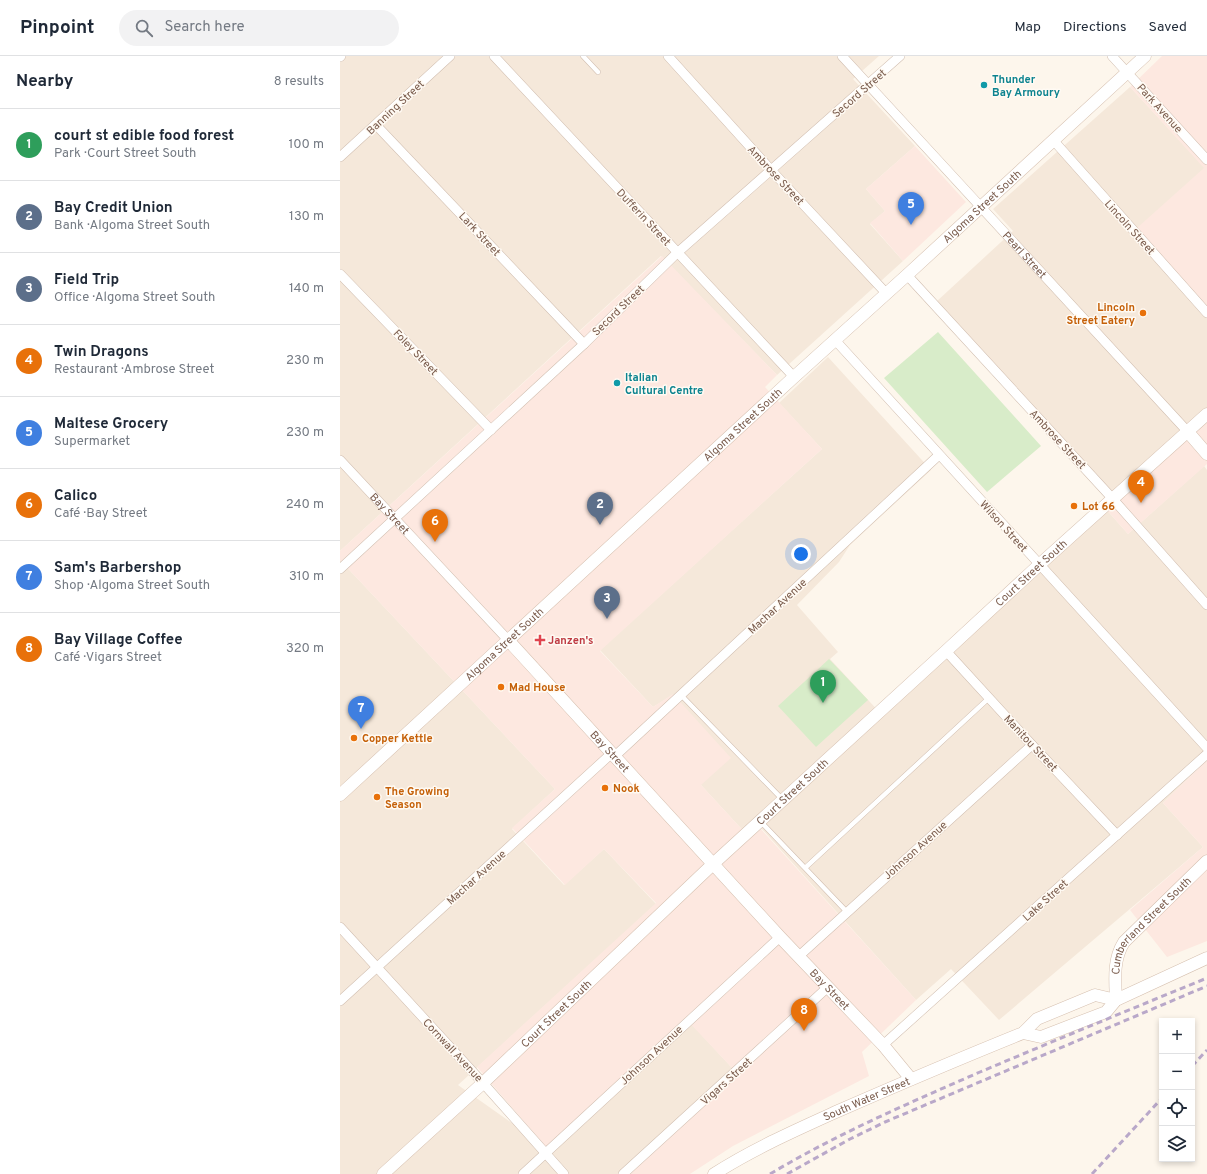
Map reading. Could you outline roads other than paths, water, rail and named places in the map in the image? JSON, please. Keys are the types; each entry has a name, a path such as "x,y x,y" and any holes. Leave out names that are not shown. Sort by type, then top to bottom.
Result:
{"street":[{"name":"Banning Street","path":"340,157 450,56"},
{"name":"Dufferin Street","path":"494,56 794,377"},
{"name":"Ambrose Street","path":"668,56 771,170 886,293"},
{"name":"Pearl Street","path":"842,56 1207,454"},
{"name":"Secord Street","path":"340,569 584,344 677,253 868,86 900,56"},
{"name":"Park Avenue","path":"1112,56 1207,160"},
{"name":"Algoma Street South","path":"340,794 1145,56"},
{"name":"Lark Street","path":"376,125 584,344"},
{"name":"Lincoln Street","path":"1054,141 1207,313"},
{"name":"Foley Street","path":"340,274 491,430"},
{"name":"Ambrose Street","path":"907,275 1112,498 1207,605"},
{"name":"Wilson Street","path":"835,340 1207,748"},
{"name":"Court Street South","path":"383,1174 483,1083 760,821 1112,498 1207,414"},
{"name":"Machar Avenue","path":"340,1001 681,695 939,455"},
{"name":"Bay Street","path":"340,460 614,754 780,937 883,1045 912,1079"},
{"name":"Manitou Street","path":"946,651 1117,835"},
{"name":"Johnson Avenue","path":"798,956 1032,744"},
{"name":"Lake Street","path":"883,1045 1207,754"},
{"name":"Cumberland Street South","path":"1116,1000 1115,970 1120,948 1124,942 1207,861"},
{"name":"Cornwall Avenue","path":"340,927 564,1174"},
{"name":"Johnson Avenue","path":"523,1174 780,937"},
{"path":"1023,1033 1041,1037 1106,1012 1116,1000 1207,958"},
{"name":"Vigars Street","path":"623,1174 828,987"},
{"name":"South Water Street","path":"714,1174 734,1161 777,1138 912,1079 1023,1033 1037,1020 1095,995 1116,1000"}],"lane":[{"path":"583,56 598,72"},
{"path":"681,695 784,800"},
{"path":"805,868 989,698"},
{"path":"760,821 847,912"}],"railway":[{"path":"770,1174 847,1132 927,1095 1207,978"},
{"path":"787,1174 850,1139 885,1122 1207,986"},
{"path":"1195,1063 1207,1050"},
{"path":"1092,1174 1159,1101"}],"place":[{"name":"Thunder Bay Armoury","path":"984,85"},
{"name":"Maltese Grocery","path":"911,225"},
{"name":"Lincoln Street Eatery","path":"1143,313"},
{"name":"Italian Cultural Centre","path":"617,383"},
{"name":"Twin Dragons","path":"1141,503"},
{"name":"Lot 66","path":"1074,506"},
{"name":"Bay Credit Union","path":"600,525"},
{"name":"Calico","path":"435,542"},
{"name":"Field Trip","path":"607,619"},
{"name":"Janzen's","path":"540,640"},
{"name":"Mad House","path":"501,687"},
{"name":"court st edible food forest","path":"823,703"},
{"name":"Sam's Barbershop","path":"361,729"},
{"name":"Copper Kettle","path":"354,738"},
{"name":"Nook","path":"605,788"},
{"name":"The Growing Season","path":"377,797"},
{"name":"Bay Village Coffee","path":"804,1031"}]}
